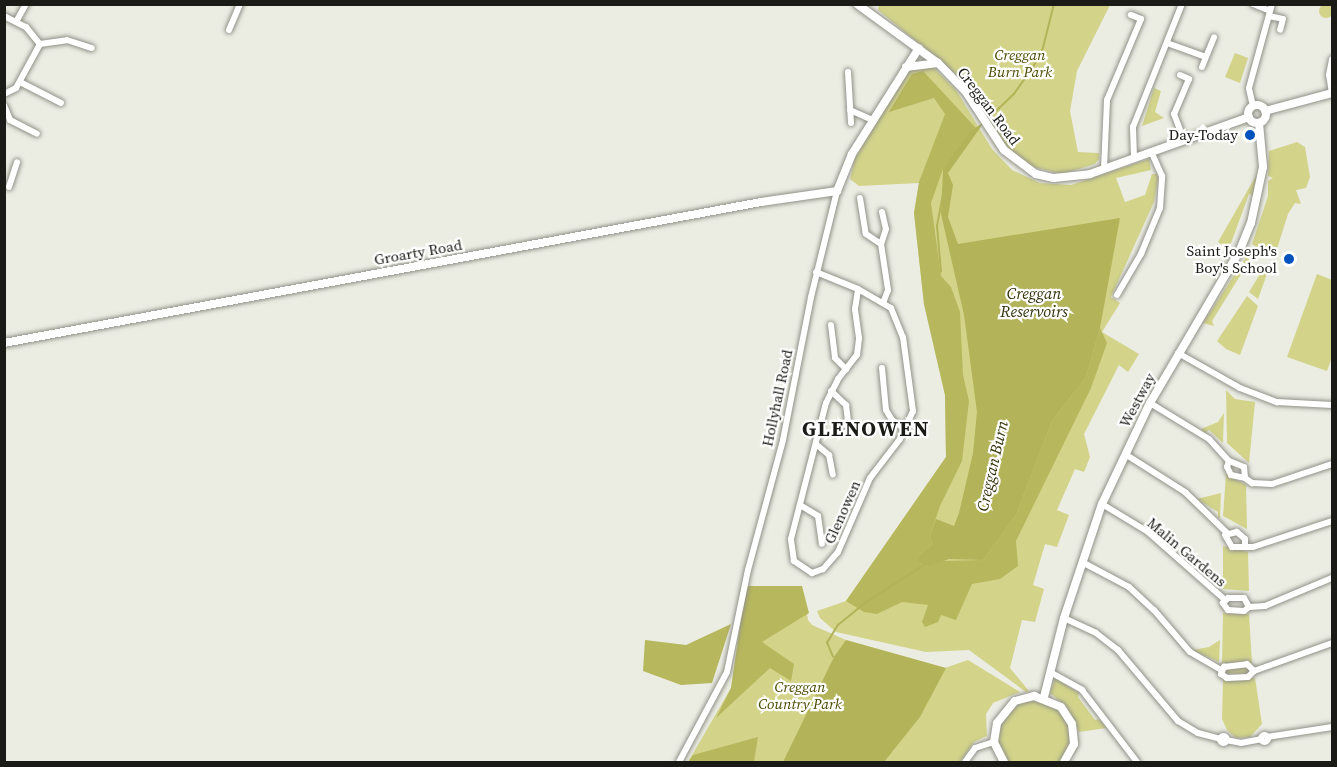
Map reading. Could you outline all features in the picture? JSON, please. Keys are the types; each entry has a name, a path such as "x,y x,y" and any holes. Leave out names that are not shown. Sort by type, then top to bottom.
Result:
{"street":[{"path":"16,22 26,4"},
{"path":"228,30 240,4"},
{"name":"Creggan Road","path":"857,4 938,63 966,92 1004,150 1024,168 1054,178 1071,178 1104,169 1183,138 1248,117"},
{"path":"1134,157 1134,127 1182,4"},
{"path":"1253,4 1271,10 1283,19 1280,30"},
{"path":"1265,111 1266,117 1259,123 1248,117 1253,106 1249,88 1271,10"},
{"path":"1104,169 1107,100 1141,19 1131,15"},
{"path":"4,16 16,22 40,44"},
{"path":"1202,67 1214,37"},
{"path":"40,44 67,40 90,48 84,55"},
{"path":"1167,43 1206,57"},
{"path":"4,94 20,82 40,44"},
{"name":"Hollyhall Road","path":"679,762 727,672 748,570 783,440 816,273 837,192 872,120 918,48"},
{"path":"1253,106 1265,111 1332,93 1329,75 1332,59"},
{"path":"906,67 938,63"},
{"path":"848,72 851,123"},
{"path":"1180,75 1189,79 1174,114 1183,138"},
{"path":"20,82 62,103"},
{"path":"51,98 54,90"},
{"path":"4,105 10,120 37,133 33,142"},
{"path":"850,110 872,120"},
{"path":"4,126 10,120"},
{"name":"Westway","path":"1044,697 1064,618 1102,504 1150,403 1240,250 1251,222 1263,167 1259,123"},
{"path":"1117,295 1141,254 1160,208 1162,177 1151,150"},
{"path":"9,187 7,178 17,162"},
{"name":"Groarty Road","path":"4,343 762,202 837,192"},
{"path":"860,198 866,234 881,244"},
{"path":"882,212 886,229 881,244 888,290 883,303"},
{"name":"Glenowen","path":"816,273 858,289 883,303 897,318 904,348 913,411 905,429 870,478 838,552 830,564 815,572 800,567 790,550 831,391 858,347 855,309 858,289"},
{"path":"831,325 835,358 846,369"},
{"path":"1178,352 1240,388 1277,402 1332,405"},
{"path":"882,368 886,410 891,420 905,429"},
{"path":"831,391 846,405 849,431"},
{"path":"1150,403 1209,439 1230,461 1244,467 1245,477"},
{"path":"817,445 830,455 833,475"},
{"path":"1125,454 1185,492 1227,533 1242,536 1245,545"},
{"path":"1230,461 1227,467 1231,475 1245,477 1252,483 1272,483 1332,464"},
{"name":"Malin Gardens","path":"1102,504 1166,546 1225,600 1228,610 1244,611 1249,607 1265,606 1332,578"},
{"path":"800,505 818,516 822,544"},
{"path":"1227,533 1227,543 1238,548 1245,545 1267,544 1332,521"},
{"path":"1082,562 1129,587 1154,610 1190,652 1221,670 1227,678 1248,677 1254,671 1332,643"},
{"name":"Malin Gardens","path":"1225,600 1244,598 1249,607"},
{"path":"1064,618 1096,633 1118,650 1178,721 1198,733 1241,743 1332,727"},
{"path":"1221,670 1247,664 1254,671"},
{"path":"1050,672 1082,690 1137,762"},
{"path":"1004,762 994,742 996,723 1007,706 1024,698 1044,697 1061,707 1072,724 1074,744 1064,762"},
{"path":"965,762 975,748 994,742"}],"green space":[{"name":"Creggan Burn Park","path":"879,4 1110,5 1077,71 1070,111 1078,152 1099,153 1099,159 1095,164 1062,174 1029,166 1008,150 957,75 878,10"},
{"path":"1323,4 1329,4 1333,11 1329,18 1323,18 1319,14 1319,8"},
{"path":"1235,53 1248,58 1240,83 1225,77"},
{"path":"932,66 956,90 992,149 1012,170 1040,183 1071,185 1149,159 1151,170 1116,178 1125,202 1145,195 1152,174 1157,174 1158,179 1154,202 1111,297 1120,303 1102,332 1139,354 1128,372 1119,365 1084,434 1090,457 1084,472 1075,469 1057,510 1069,515 1057,547 1045,544 1033,585 1044,589 1035,622 1022,620 1010,668 1029,691 1026,692 969,650 926,652 836,632 820,618 817,611 846,601 946,457 945,395 924,304 914,213 919,183 859,186 850,179 855,158 904,75 912,68"},
{"path":"1154,88 1161,91 1155,112 1164,118 1142,126"},
{"path":"1297,142 1305,147 1310,177 1306,188 1296,190 1301,204 1295,203 1288,214 1276,252 1270,256 1252,244 1268,196 1268,181 1273,178 1268,176 1269,151"},
{"path":"1257,174 1253,195 1249,194 1230,246 1232,251 1218,242"},
{"path":"1246,257 1253,263 1248,263 1212,321 1214,326 1203,323"},
{"path":"1263,269 1268,271 1258,299 1249,292"},
{"path":"1317,274 1332,280 1332,357 1327,371 1287,357"},
{"path":"1247,296 1258,306 1240,355 1226,349 1217,341"},
{"path":"1226,390 1235,399 1255,402 1249,463 1227,443"},
{"path":"1224,413 1223,443 1209,430 1205,433 1201,429 1218,422"},
{"path":"1226,474 1246,485 1247,529 1223,516"},
{"path":"1221,493 1220,518 1218,518 1218,512 1197,499"},
{"path":"1223,546 1248,552 1249,591 1223,589"},
{"name":"Creggan Country Park","path":"746,586 802,586 808,620 812,625 846,640 945,668 968,660 1020,692 993,703 986,714 987,736 974,742 960,762 688,762 731,688"},
{"path":"1223,613 1249,614 1252,663 1222,663"},
{"path":"1220,640 1219,662 1193,650 1209,647"},
{"path":"1249,667 1251,674 1225,673 1226,669"},
{"path":"1055,678 1079,693 1078,697 1095,720 1099,719 1106,728 1079,732 1067,707 1050,693"},
{"path":"1255,678 1262,724 1250,737 1236,738 1227,730 1222,719 1223,680"},
{"path":"1029,700 1041,700 1062,712 1068,722 1070,746 1060,762 1008,762 1003,756 998,745 1001,721 1017,704"}],"shaded area":[{"path":"923,71 976,128 943,169 931,203 941,276 951,287 960,312 963,375 969,401 962,461 940,506 930,536 932,544 919,556 942,561 983,560 1016,515 1052,421 1086,377 1100,328 1107,343 1091,388 1016,541 1018,566 1000,579 972,584 956,620 941,615 938,622 925,627 922,622 928,605 902,602 877,614 864,612 846,601 946,457 945,395 924,304 914,213 919,182 945,114 934,98 889,112 912,74"},
{"path":"746,586 802,586 809,613 762,642 794,664 791,681 770,668 716,718 731,688"},
{"path":"731,624 712,683 681,685 643,671 645,640 686,645"},
{"path":"758,737 754,762 688,762 693,755"}],"water":[{"name":"Creggan Reservoirs","path":"985,121 948,173 953,185 948,217 958,244 1120,218 1100,328 1086,377 1052,421 1016,515 983,560 949,559 930,566 919,562 919,556 932,544 930,536 936,519 954,526 973,453 977,412 964,315 941,214 943,169 970,132"},
{"path":"846,640 946,668 920,717 884,762 783,762 834,657"}],"waterway":[{"name":"Creggan Burn","path":"990,117 1014,94 1034,65 1043,48 1054,4"},
{"path":"941,272 937,226 945,184"},
{"name":"Creggan Burn","path":"833,657 827,643 838,625 865,603 927,563"}],"place":[{"name":"Day-Today","path":"1250,135"},
{"name":"Saint Joseph's Boy's School","path":"1289,259"}],"district":[{"name":"GLENOWEN","path":"866,429"}]}
